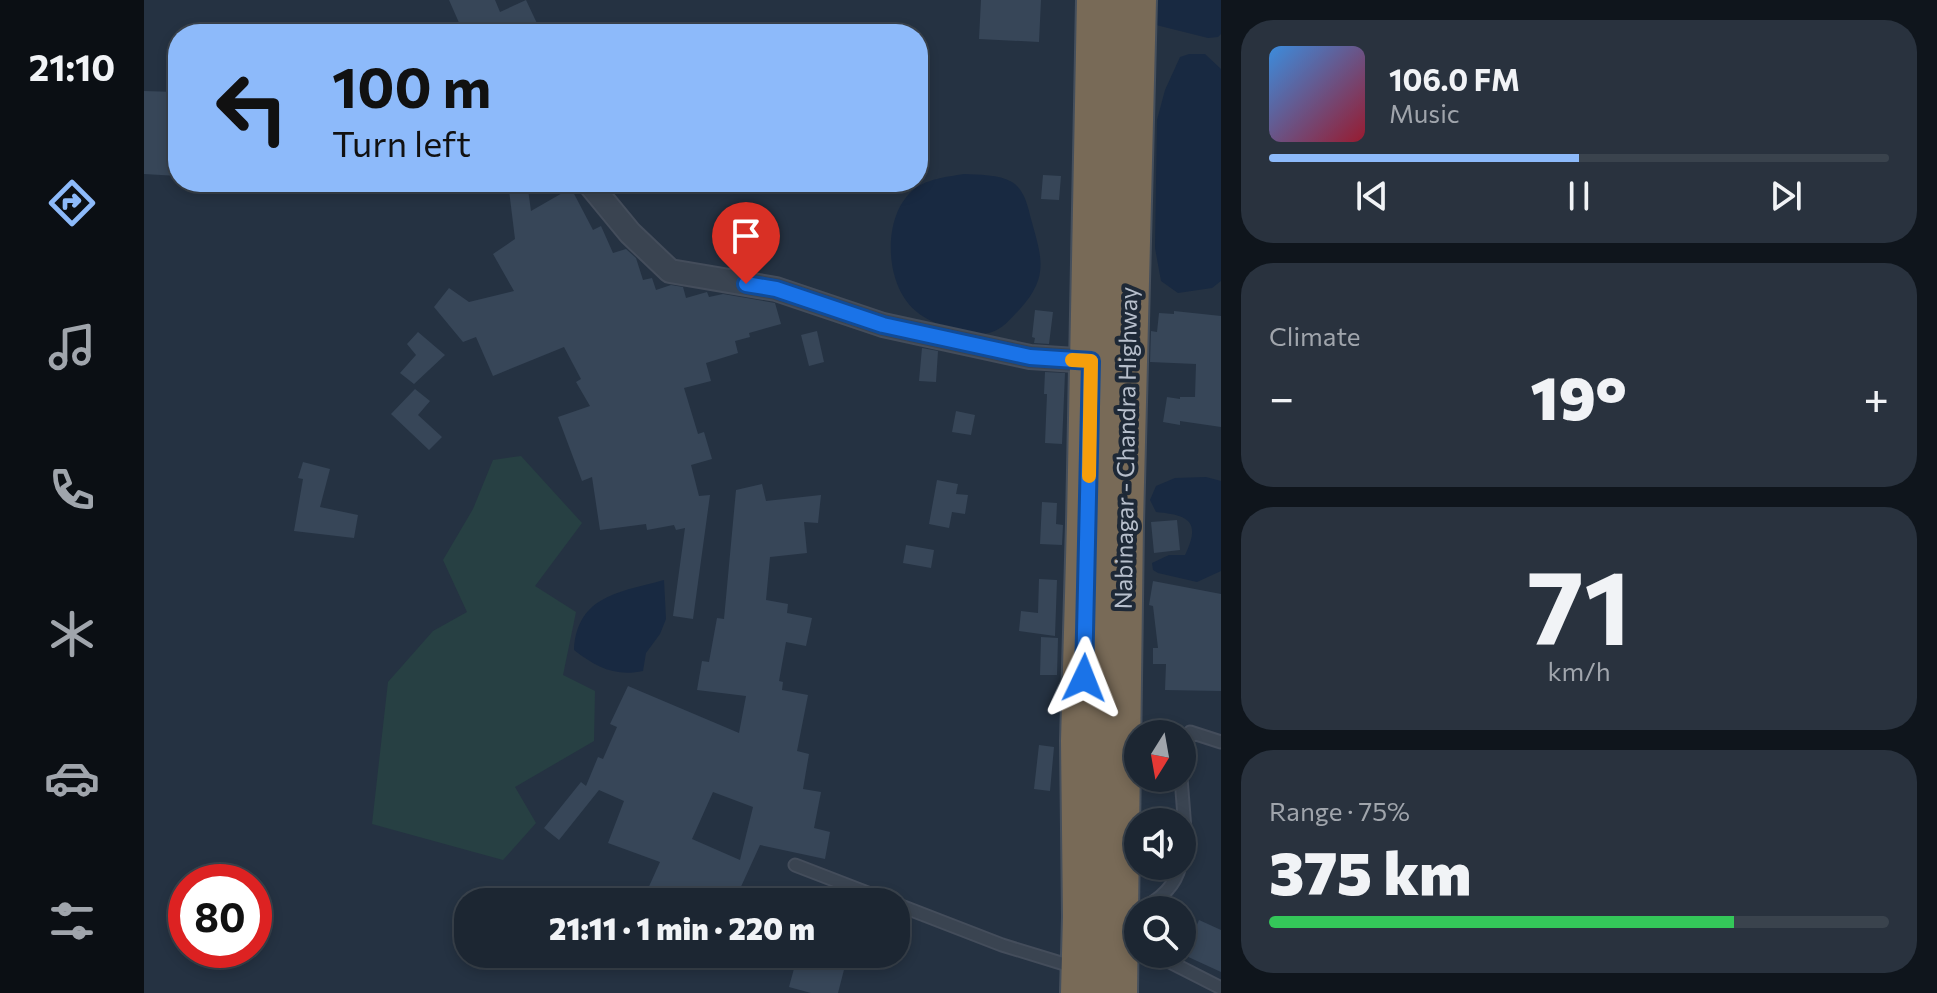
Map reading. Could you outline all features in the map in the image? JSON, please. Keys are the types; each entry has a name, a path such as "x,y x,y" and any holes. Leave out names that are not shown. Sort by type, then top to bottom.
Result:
{"highway":[{"name":"Nabinagar - Chandra Highway","path":"1082,981 1082,741 1098,0"},
{"name":"Nabinagar - Chandra Highway","path":"1131,896 1122,523 1135,0"},
{"name":"Nabinagar - Chandra Highway","path":"1116,993 1124,952"}],"street":[{"path":"596,192 630,233 670,271 776,289 883,325 1030,357 1091,361"}],"lane":[{"path":"1196,734 1221,742"},
{"path":"795,865 854,888"},
{"path":"1162,896 1174,880"},
{"path":"910,910 1002,945 1082,981"},
{"path":"1182,968 1221,988"}],"green space":[{"path":"521,456 582,523 535,586 576,612 563,675 595,691 594,741 515,787 536,823 503,860 372,824 388,682 433,631 467,612 443,560 473,509 493,460"}],"water":[{"path":"1151,0 1221,0 1221,34 1208,38 1156,25"},
{"path":"1205,54 1221,69 1221,281 1212,288 1178,293 1161,281 1155,248 1157,120 1165,90 1180,57"},
{"path":"964,174 988,175 1012,182 1027,203 1038,245 1040,267 1036,287 1004,326 983,334 965,332 928,319 905,299 894,273 891,243 903,201 911,192 928,192 928,182"},
{"path":"1206,477 1221,481 1221,571 1197,582 1158,573 1153,570 1152,563 1169,555 1185,555 1192,534 1191,527 1183,518 1156,512 1150,500 1156,486 1175,478"},
{"path":"664,580 666,619 660,634 646,653 643,671 624,673 606,669 574,650 577,632 592,607 617,593"}],"building":[{"path":"449,0 495,0 500,12 526,0 537,24 460,24"},
{"path":"981,0 1041,0 1039,42 979,39"},
{"path":"144,91 168,92 168,175 144,174"},
{"path":"1043,175 1061,176 1059,200 1041,199"},
{"path":"509,192 528,192 531,211 564,192 573,192 593,230 601,226 613,253 626,249 636,258 643,280 652,278 656,290 671,285 683,287 686,298 707,292 709,297 723,294 775,303 781,324 749,333 750,337 735,341 738,353 706,363 711,381 684,388 698,434 704,432 712,459 691,465 699,496 710,495 693,619 673,616 685,528 676,530 674,525 647,530 646,524 600,530 592,477 582,481 558,417 590,406 576,382 581,379 564,347 493,376 476,337 463,342 434,307 449,288 469,302 514,291 493,254 515,239"},
{"path":"1035,310 1053,312 1049,344 1034,343"},
{"path":"1174,311 1221,316 1221,427 1180,421 1180,425 1163,422 1167,397 1195,397 1196,364 1150,362 1151,331 1157,332 1159,313 1174,314"},
{"path":"817,331 824,362 809,366 801,335"},
{"path":"418,332 445,355 414,384 400,373 416,355 407,344"},
{"path":"922,348 938,351 936,382 919,381"},
{"path":"1045,372 1065,373 1062,444 1045,443"},
{"path":"415,389 430,401 418,415 442,437 429,450 391,414"},
{"path":"956,411 975,415 971,435 952,432"},
{"path":"303,462 330,469 320,507 358,515 354,538 294,531 303,479 298,478"},
{"path":"937,480 958,484 956,494 968,495 965,514 952,512 949,528 929,524"},
{"path":"762,484 766,501 821,495 818,523 804,522 807,553 770,557 766,600 788,604 787,613 812,618 806,646 786,642 779,681 783,682 782,690 808,695 797,751 809,754 803,789 821,792 814,828 830,832 825,859 760,845 740,888 648,888 660,862 608,843 624,801 599,790 559,840 544,828 581,782 586,786 598,757 603,759 617,727 610,724 628,686 739,733 746,696 697,690 702,661 709,662 717,618 724,619 736,490","holes":["713,792 753,807 740,860 692,839"]},
{"path":"1042,502 1057,503 1056,524 1063,525 1062,545 1040,544"},
{"path":"1177,520 1180,550 1154,553 1151,522"},
{"path":"906,545 934,550 931,568 903,563"},
{"path":"1039,579 1057,580 1055,636 1019,631 1021,611 1038,613"},
{"path":"1153,581 1221,594 1221,691 1165,690 1166,664 1153,664 1153,648 1158,648 1153,606 1149,605"},
{"path":"1041,637 1058,638 1057,675 1040,675"},
{"path":"1039,745 1054,747 1050,791 1034,789"},
{"path":"1199,920 1221,930 1221,972 1196,961 1196,927"},
{"path":"794,968 844,968 838,993 811,993 789,987"}],"slow traffic":[{"path":"1072,360 1091,361 1089,476"}],"route":[{"path":"746,284 776,289 883,325 1030,357 1091,361 1084,678"}]}
